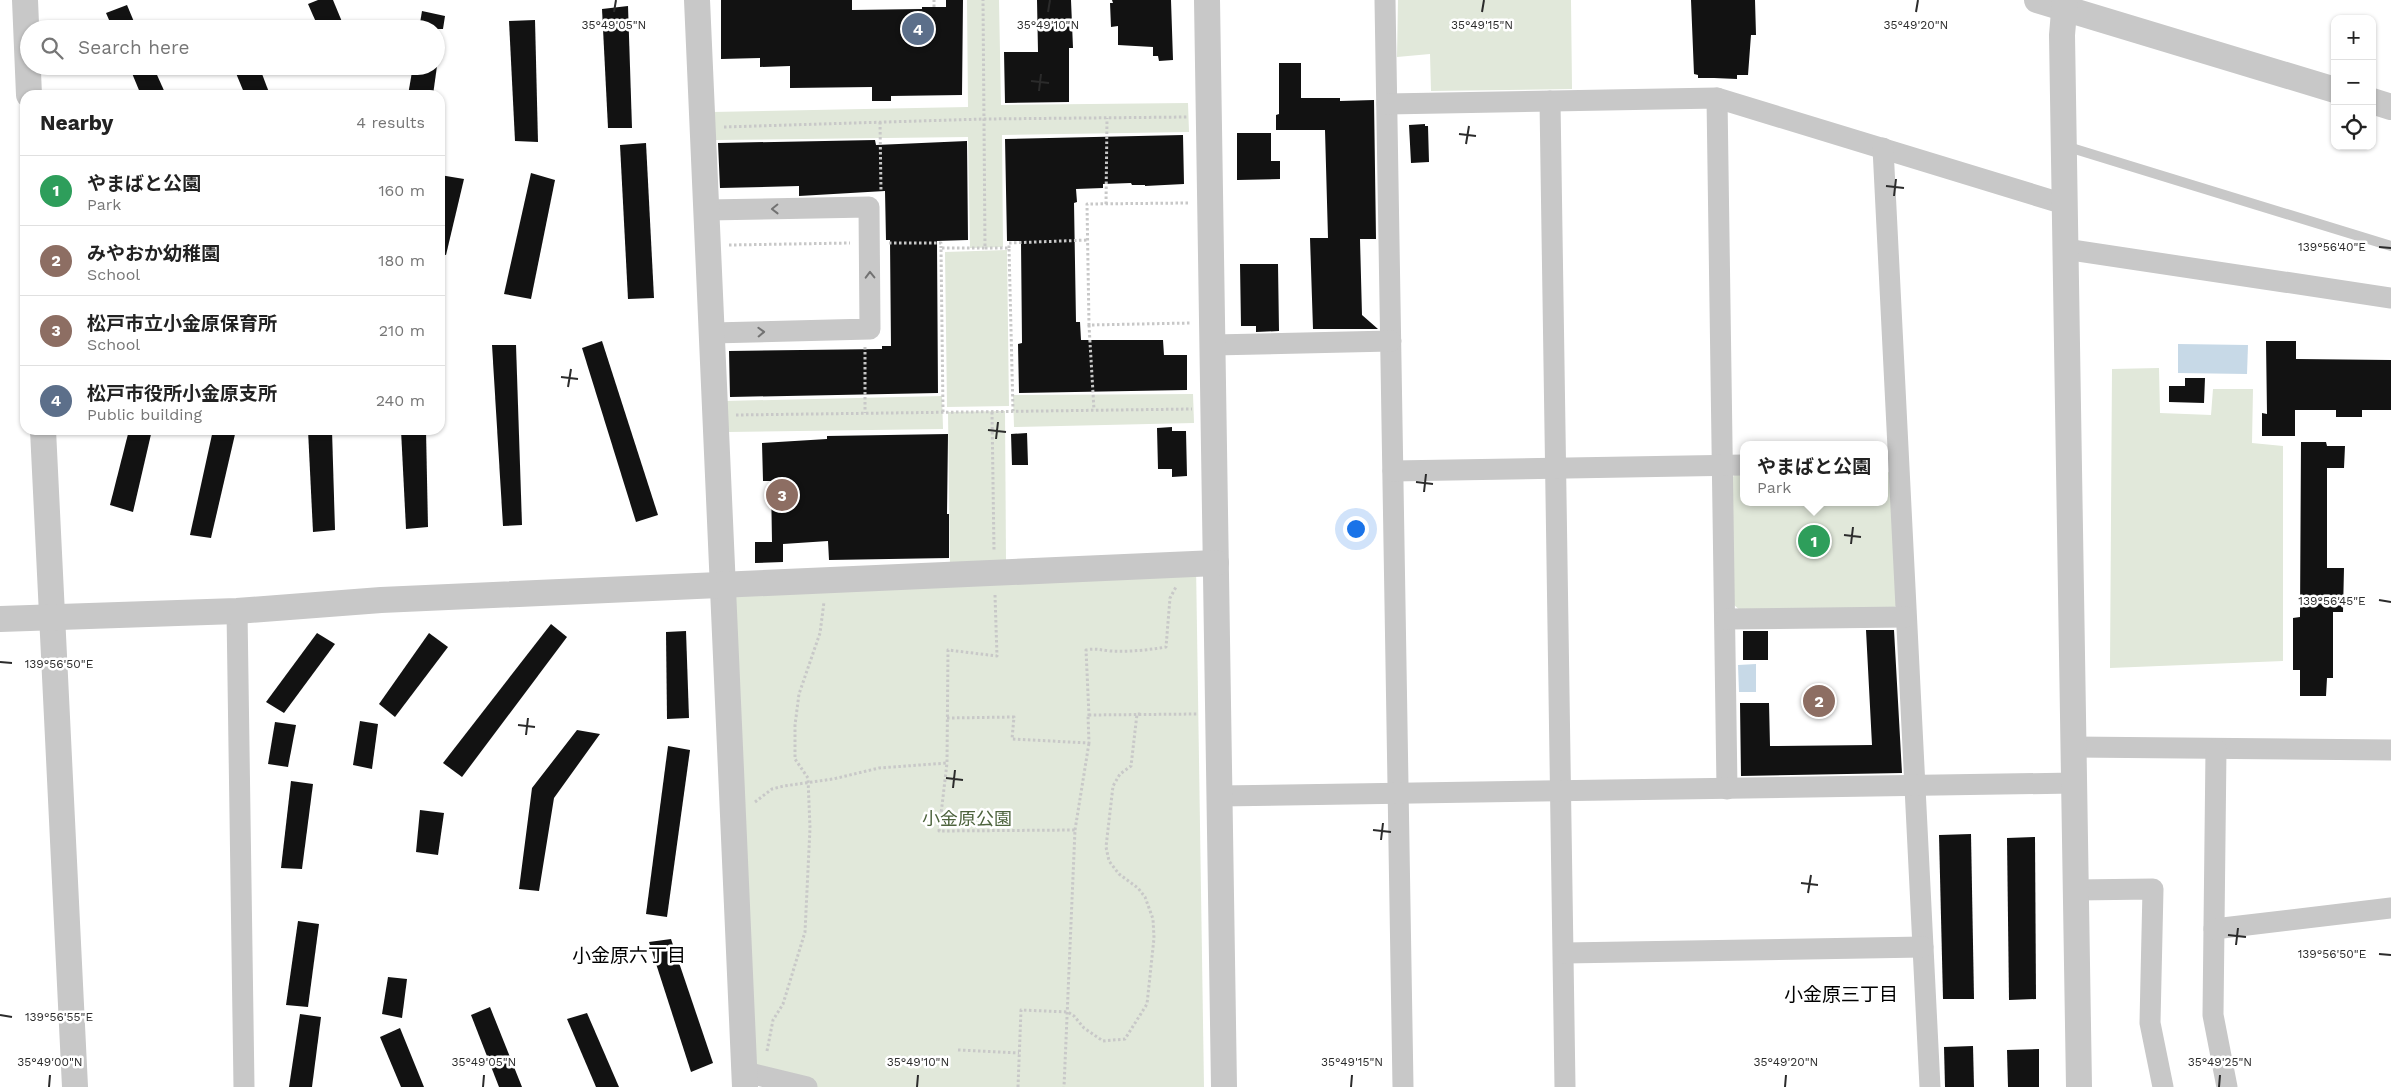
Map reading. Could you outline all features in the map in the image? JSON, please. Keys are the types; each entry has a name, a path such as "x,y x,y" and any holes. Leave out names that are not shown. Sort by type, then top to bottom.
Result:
{"street":[{"path":"25,0 26,20"},
{"path":"697,0 733,808 751,1078 807,1087"},
{"path":"1207,0 1224,1087"},
{"path":"1385,0 1403,1087"},
{"path":"2037,0 2064,4 2331,89"},
{"path":"2064,4 2064,204 2079,1087"},
{"path":"28,75 29,90"},
{"path":"1387,104 1716,98 2064,204"},
{"path":"1716,98 1727,789"},
{"path":"1550,101 1565,1087"},
{"path":"2376,102 2391,107"},
{"path":"1883,148 1891,461 1905,617 1930,1087"},
{"path":"707,210 869,207 870,329 712,333"},
{"path":"2066,249 2391,298"},
{"path":"1213,334 1391,341"},
{"path":"43,435 74,1087"},
{"path":"1393,471 1740,465"},
{"path":"0,619 237,611 381,600 1216,563"},
{"path":"237,611 244,1087"},
{"path":"1725,619 1905,617"},
{"path":"2074,746 2391,750"},
{"path":"2216,749 2213,1014 2224,1086"},
{"path":"1219,796 1914,787 2074,783"},
{"path":"2076,890 2153,889 2150,1023 2163,1087"},
{"path":"2214,929 2391,908"},
{"path":"1564,953 1923,947"}],"lane":[{"path":"2065,146 2391,246"}],"path":[{"path":"934,0 934,7"},
{"path":"983,0 985,248"},
{"path":"703,128 984,119 1189,117"},
{"path":"1106,204 1107,118"},
{"path":"1094,410 1089,325 1087,204 1211,202"},
{"path":"1013,411 1009,243 1088,240"},
{"path":"881,244 941,243 943,412"},
{"path":"941,248 1010,248"},
{"path":"1089,325 1213,334"},
{"path":"864,329 865,413"},
{"path":"716,415 1193,409"},
{"path":"992,412 996,656 948,650 947,763 939,831 1075,830"},
{"path":"1064,1087 1075,830 1089,743 1086,650 1096,648 1111,651 1166,647 1170,598 1180,579"},
{"path":"751,1078 773,1020 784,1004 805,932 810,855 808,778 795,759 794,725 799,694 820,632 824,599 823,581"},
{"path":"1018,1087 1021,1010 1068,1012 1084,1028 1103,1041 1125,1039 1147,1004 1154,938 1153,919 1145,897 1138,888 1119,874 1109,861 1106,847 1113,786 1120,774 1131,766 1137,714"},
{"path":"1089,718 1088,715 1198,714"},
{"path":"947,718 1014,717 1012,739 1089,743"},
{"path":"733,808 755,802 772,789 879,768 947,763"},
{"path":"958,1050 1019,1053"}],"green space":[{"path":"967,0 999,0 1001,105 1188,103 1189,132 1002,135 1003,247 970,248 968,137 714,140 712,112 968,107"},
{"path":"1398,0 1571,0 1572,89 1431,91 1430,54 1397,57"},
{"path":"1007,250 1009,406 947,407 945,252"},
{"path":"2159,368 2160,413 2211,415 2213,389 2253,389 2252,443 2283,446 2283,661 2110,668 2112,369"},
{"path":"1193,394 1194,423 1014,427 1013,395"},
{"path":"942,396 943,429 728,432 724,401"},
{"path":"1005,411 1006,561 950,566 948,412"},
{"path":"1737,472 1740,472 1740,506 1888,506 1888,472 1891,474 1897,605 1892,609 1741,611 1734,605 1732,478"},
{"name":"小金原公園","path":"1196,564 1204,1087 807,1087 745,1072 723,585"}],"water":[{"path":"2178,344 2248,345 2247,374 2178,373"},
{"path":"1756,664 1756,692 1739,692 1738,665"}],"building":[{"path":"318,0 333,0 341,20 315,20 308,4"},
{"path":"721,0 852,0 852,10 946,7 946,0 963,0 962,95 891,96 891,101 872,101 872,87 790,88 790,66 760,67 760,58 721,59"},
{"path":"1037,0 1071,0 1073,48 1069,48 1069,102 1005,103 1004,52 1038,52"},
{"path":"1112,0 1171,0 1173,60 1159,61 1158,56 1153,56 1153,47 1118,45 1118,26 1111,27 1110,3 1113,3"},
{"path":"1691,0 1755,0 1756,35 1751,35 1748,75 1737,75 1737,79 1698,78 1698,75 1694,74"},
{"path":"127,5 133,20 109,20 106,13"},
{"path":"628,6 632,128 608,128 602,9"},
{"path":"422,11 445,16 444,20 420,20"},
{"path":"535,20 538,142 515,141 509,21"},
{"path":"1279,63 1301,63 1301,98 1340,98 1340,101 1374,100 1376,239 1360,239 1362,315 1378,329 1313,329 1310,238 1328,238 1325,130 1276,130 1276,115 1279,114"},
{"path":"133,75 157,75 164,90 139,90"},
{"path":"237,75 262,75 268,90 243,90"},
{"path":"411,75 436,75 434,90 409,90"},
{"path":"1425,124 1425,126 1428,126 1429,162 1411,163 1409,125"},
{"path":"1237,133 1271,133 1271,161 1280,161 1280,179 1237,180"},
{"path":"1183,135 1184,184 1145,186 1132,185 1131,183 1103,184 1103,188 1076,189 1077,202 1074,203 1076,322 1080,322 1081,340 1163,340 1164,355 1187,355 1187,390 1019,393 1018,344 1022,343 1021,241 1007,241 1005,139"},
{"path":"875,140 876,145 967,141 968,240 937,241 938,393 730,397 729,351 882,349 882,346 891,346 890,240 886,240 885,191 799,196 799,186 720,188 718,143"},
{"path":"646,143 654,298 628,299 620,145"},
{"path":"531,173 555,180 531,299 504,294"},
{"path":"445,176 464,179 445,255"},
{"path":"1240,264 1278,264 1279,331 1256,332 1256,326 1241,326"},
{"path":"602,341 658,515 636,522 582,348"},
{"path":"2266,341 2296,341 2296,359 2391,360 2391,410 2362,410 2362,417 2336,417 2336,410 2295,410 2295,436 2262,436 2262,413 2267,414"},
{"path":"492,345 516,345 522,525 503,526"},
{"path":"2185,378 2205,378 2204,403 2169,402 2169,386 2185,386"},
{"path":"1172,427 1172,431 1186,431 1187,476 1172,477 1172,469 1158,469 1157,428"},
{"path":"1027,433 1028,465 1012,465 1011,434"},
{"path":"948,434 947,514 949,514 949,558 829,560 828,541 783,544 783,562 755,563 755,542 772,542 771,481 763,481 762,443 827,439 827,436"},
{"path":"128,435 151,435 133,512 110,505"},
{"path":"212,435 235,435 211,538 190,535"},
{"path":"308,435 332,435 335,530 313,532"},
{"path":"401,435 426,435 428,527 406,529"},
{"path":"2301,442 2326,442 2327,446 2345,446 2344,468 2327,468 2327,568 2344,568 2343,612 2333,612 2333,678 2327,678 2326,696 2300,696 2300,670 2293,670 2293,618 2300,617"},
{"path":"551,624 567,637 462,777 443,763"},
{"path":"1866,630 1894,630 1902,773 1741,776 1740,703 1769,703 1770,746 1872,745"},
{"path":"686,631 689,718 667,719 666,632"},
{"path":"1743,631 1768,631 1768,660 1743,660"},
{"path":"317,633 335,644 284,713 266,702"},
{"path":"429,633 448,647 395,717 379,704"},
{"path":"360,721 378,724 372,769 353,765"},
{"path":"275,722 296,725 288,767 268,764"},
{"path":"577,730 600,734 554,798 539,891 519,889 532,788"},
{"path":"668,746 690,750 667,917 646,914"},
{"path":"291,781 313,784 302,869 281,868"},
{"path":"420,810 444,813 438,855 416,852"},
{"path":"1971,834 1974,999 1943,999 1939,835"},
{"path":"2035,837 2036,999 2009,1000 2007,838"},
{"path":"298,921 319,924 308,1007 286,1005"},
{"path":"671,939 713,1063 691,1072 649,942"},
{"path":"388,977 407,979 402,1018 382,1014"},
{"path":"490,1007 522,1087 499,1087 471,1015"},
{"path":"587,1013 619,1087 596,1087 567,1019"},
{"path":"300,1014 321,1017 312,1087 289,1087"},
{"path":"400,1028 424,1087 401,1087 380,1037"},
{"path":"1973,1046 1974,1087 1945,1087 1944,1047"},
{"path":"2039,1049 2039,1087 2008,1087 2007,1050"}],"place":[{"name":"松戸市役所小金原支所","path":"918,29"},
{"name":"松戸市立小金原保育所","path":"782,495"},
{"name":"やまばと公園","path":"1814,541"},
{"name":"みやおか幼稚園","path":"1819,701"}],"district":[{"name":"小金原六丁目","path":"629,955"},
{"name":"小金原三丁目","path":"1841,994"}]}
